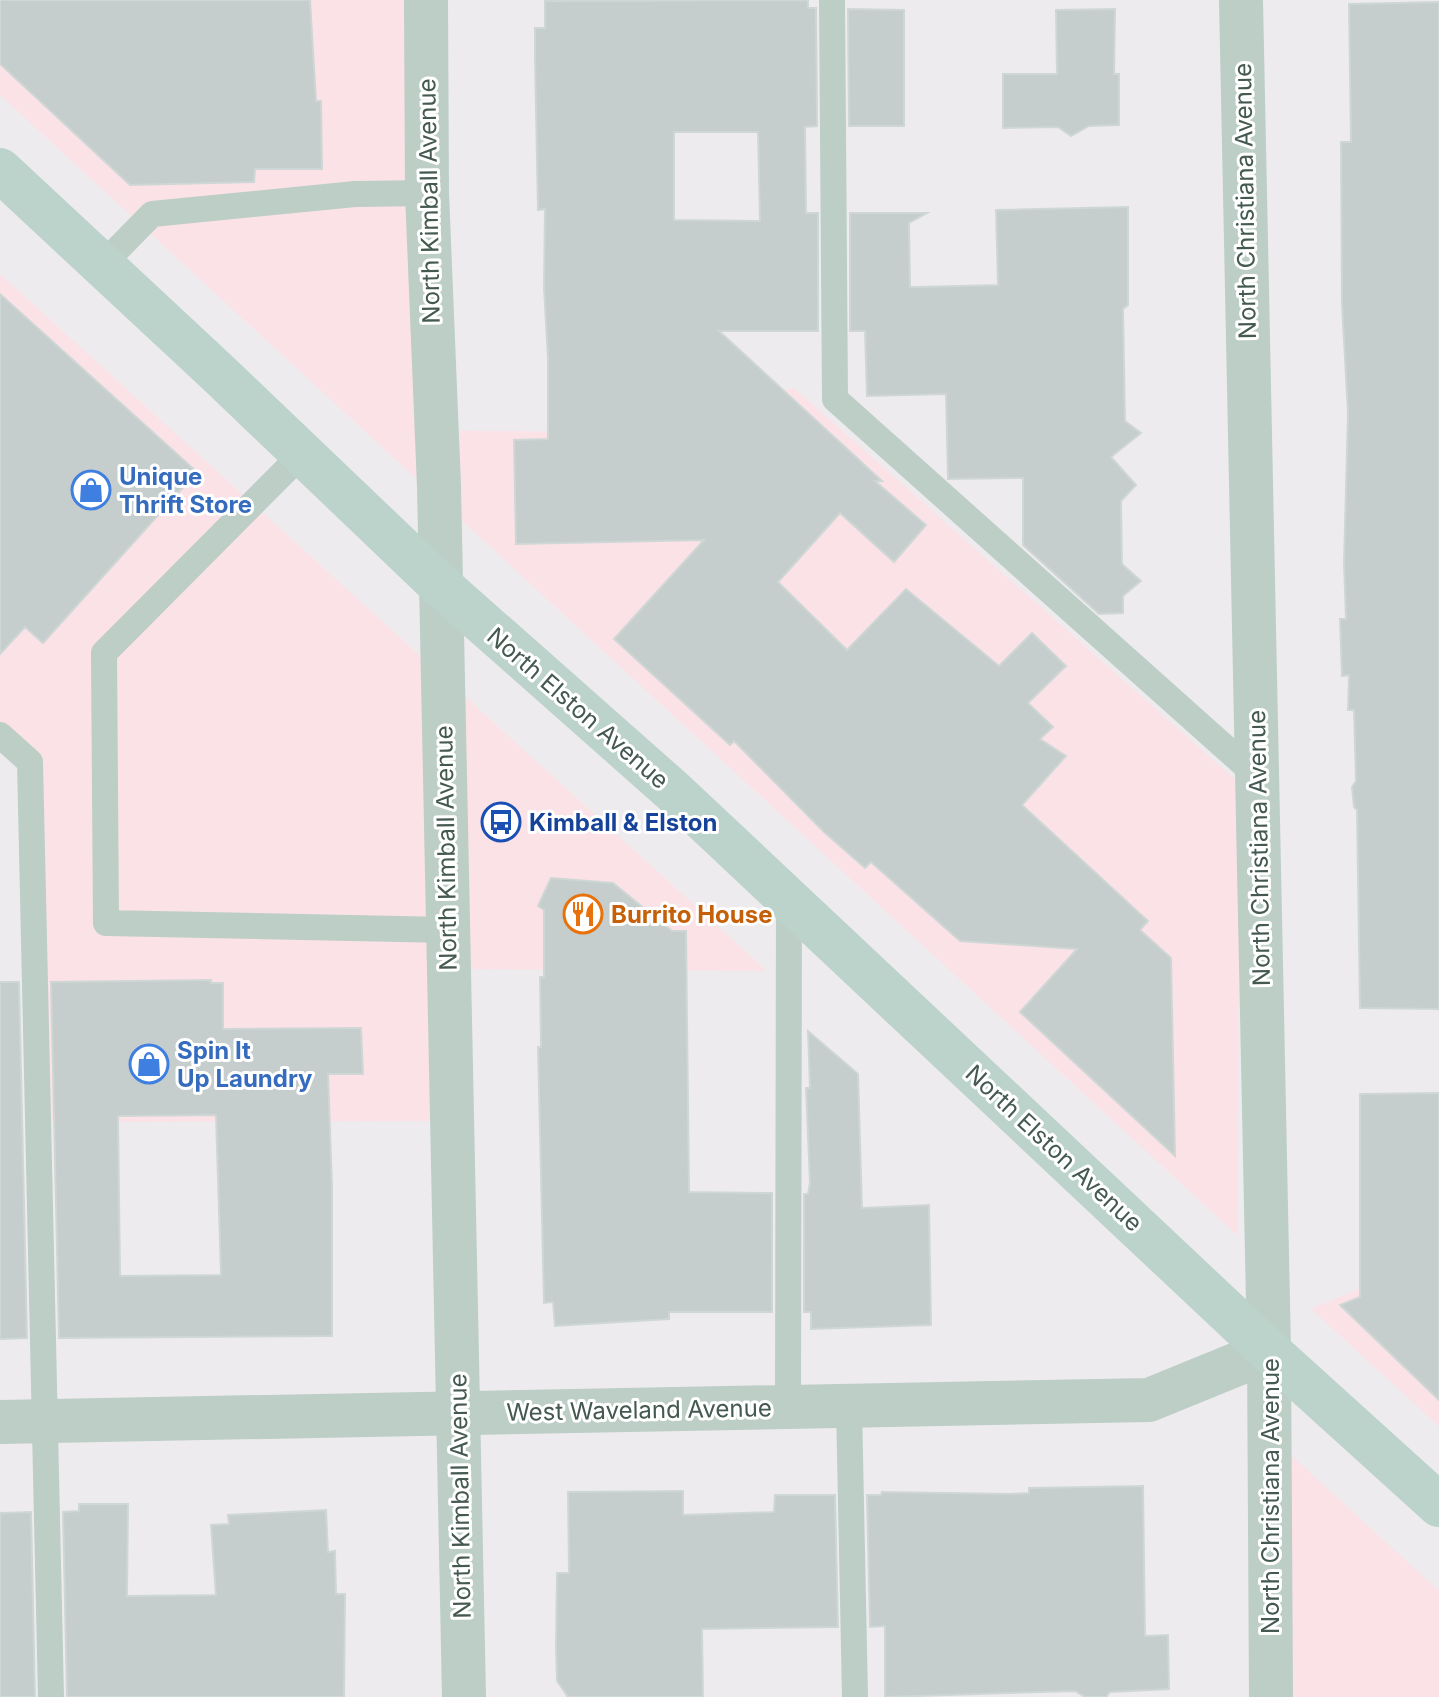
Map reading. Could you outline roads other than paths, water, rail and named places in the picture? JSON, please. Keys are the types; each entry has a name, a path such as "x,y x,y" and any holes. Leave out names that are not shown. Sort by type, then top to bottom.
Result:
{"main road":[{"name":"North Elston Avenue","path":"0,170 441,586 674,792 1269,1351 1439,1505"}],"street":[{"name":"North Kimball Avenue","path":"426,0 427,193 441,586 464,1697"},
{"name":"North Christiana Avenue","path":"1241,0 1269,1351 1271,1697"},
{"name":"West Waveland Avenue","path":"0,1422 1149,1400 1269,1351"}],"lane":[{"path":"832,0 835,399 1257,776"},
{"path":"102,265 152,214 355,194 427,193"},
{"path":"302,454 104,653 106,923 448,930"},
{"path":"0,735 30,762 51,1697"},
{"path":"788,1407 789,899"},
{"path":"849,1406 855,1697"}],"place":[{"name":"Unique Thrift Store","path":"91,490"},
{"name":"Kimball & Elston","path":"501,822"},
{"name":"Burrito House","path":"583,914"},
{"name":"Spin It Up Laundry","path":"149,1064"}]}
